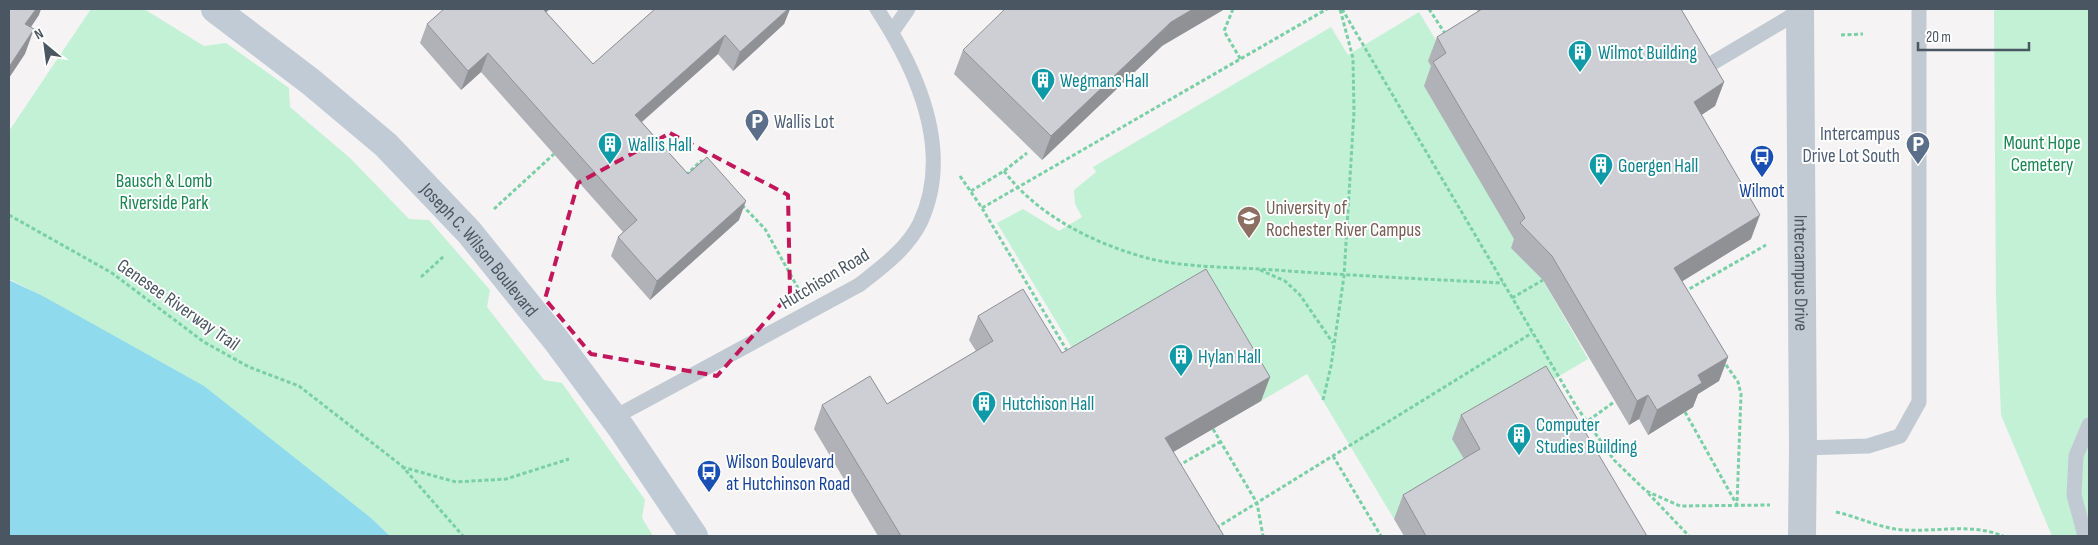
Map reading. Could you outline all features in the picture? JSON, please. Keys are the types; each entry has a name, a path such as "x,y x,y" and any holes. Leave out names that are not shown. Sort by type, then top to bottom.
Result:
{"street":[{"name":"Joseph C. Wilson Boulevard","path":"215,9 311,82 386,145 469,232 514,286 613,418 694,536"},
{"name":"Intercampus Drive","path":"1800,10 1802,536"}],"lane":[{"name":"Hutchison Road","path":"613,418 859,285 894,257 919,224 929,194 935,161 932,137 924,104 902,47 877,9"},
{"path":"892,32 908,9"},
{"path":"1803,448 1868,446 1900,436 1918,402 1919,9"},
{"path":"1709,65 1800,10"},
{"path":"2085,536 2074,495 2076,456 2089,425"}],"path":[{"path":"1233,9 1224,32 1241,60"},
{"path":"982,208 1327,9"},
{"path":"1323,400 1331,366 1344,276 1354,94 1353,58 1341,9"},
{"path":"1341,9 1576,406 1614,460 1689,536"},
{"path":"1429,9 1445,35 1452,31"},
{"path":"1840,35 1863,34"},
{"path":"971,191 1004,171 1027,152"},
{"path":"490,212 554,154"},
{"path":"680,179 701,161 708,168"},
{"path":"956,170 982,208 1071,358 1076,355"},
{"path":"1004,171 1017,187 1063,223 1111,246 1149,258 1344,276 1503,283"},
{"path":"739,202 764,228 800,291"},
{"name":"Genesee Riverway Trail","path":"9,215 112,273 204,342 249,368 299,386 402,466 463,536"},
{"path":"1677,288 1681,294 1766,245"},
{"path":"421,277 446,254"},
{"path":"1257,269 1285,281 1300,295 1333,344"},
{"path":"1512,298 1543,280"},
{"path":"1210,532 1532,333"},
{"path":"1720,356 1738,382 1741,394 1737,505"},
{"path":"1572,432 1614,402"},
{"path":"1685,412 1737,505"},
{"path":"1212,429 1257,503 1263,536"},
{"path":"1172,469 1220,442"},
{"path":"1333,456 1381,536"},
{"path":"402,466 456,482 506,479 569,459"},
{"path":"1646,491 1680,506 1776,505"},
{"path":"1830,511 1850,515 1878,527 1926,530 1972,529 1992,531 2004,536"}],"highlighted area":[{"path":"670,133 788,195 790,294 717,376 591,354 545,299 578,183"}],"green space":[{"name":"Bausch & Lomb Riverside Park","path":"91,9 144,9 204,46 226,43 289,88 290,107 350,158 409,219 429,220 490,290 487,307 544,380 562,383 645,500 642,518 653,536 390,536 371,518 41,295 9,279 9,131"},
{"name":"Mount Hope Cemetery","path":"1994,9 2089,9 2089,536 2052,536 2001,415 1996,298"},
{"path":"1419,12 1443,52 1543,280 1588,359 1453,439 1472,473 1394,519 1307,374 1261,401 1080,361 997,223 1023,209 1059,231 1082,217 1075,204 1074,190 1096,172 1093,167 1331,27 1348,55"}],"water":[{"path":"9,280 41,295 204,386 371,518 390,536 9,536"}],"building":[{"path":"9,9 36,9 25,24 34,29 9,67"},
{"name":"Wallis Hall","path":"444,9 543,9 593,64 655,9 788,9 740,52 725,35 635,115 688,174 707,157 746,201 657,281 618,237 637,220 488,53 468,71 427,24"},
{"name":"Wegmans Hall","path":"1005,9 1193,9 1171,22 1051,136 963,50"},
{"name":"Goergen Hall","path":"1482,9 1681,9 1724,82 1694,102 1760,215 1674,268 1728,357 1698,375 1702,383 1657,410 1648,395 1637,401 1552,256 1520,223 1525,218 1433,62 1446,53 1437,37"},
{"path":"1206,269 1270,377 1165,438 1224,536 901,536 822,405 870,376 887,404 993,341 978,316 1023,289 1062,353"},
{"name":"Computer Studies Building","path":"1546,366 1647,536 1426,536 1403,495 1480,449 1461,415"}],"place":[{"name":"Wilmot Building","path":"1580,73"},
{"name":"Wegmans Hall","path":"1043,101"},
{"name":"Wallis Lot","path":"757,142"},
{"name":"Wallis Hall","path":"610,165"},
{"name":"Intercampus Drive Lot South","path":"1918,165"},
{"name":"Wilmot","path":"1762,178"},
{"name":"Goergen Hall","path":"1601,186"},
{"name":"University of Rochester River Campus","path":"1249,239"},
{"name":"Hylan Hall","path":"1181,377"},
{"name":"Hutchison Hall","path":"984,424"},
{"name":"Computer Studies Building","path":"1519,456"},
{"name":"Wilson Boulevard at Hutchinson Road","path":"709,493"}]}
